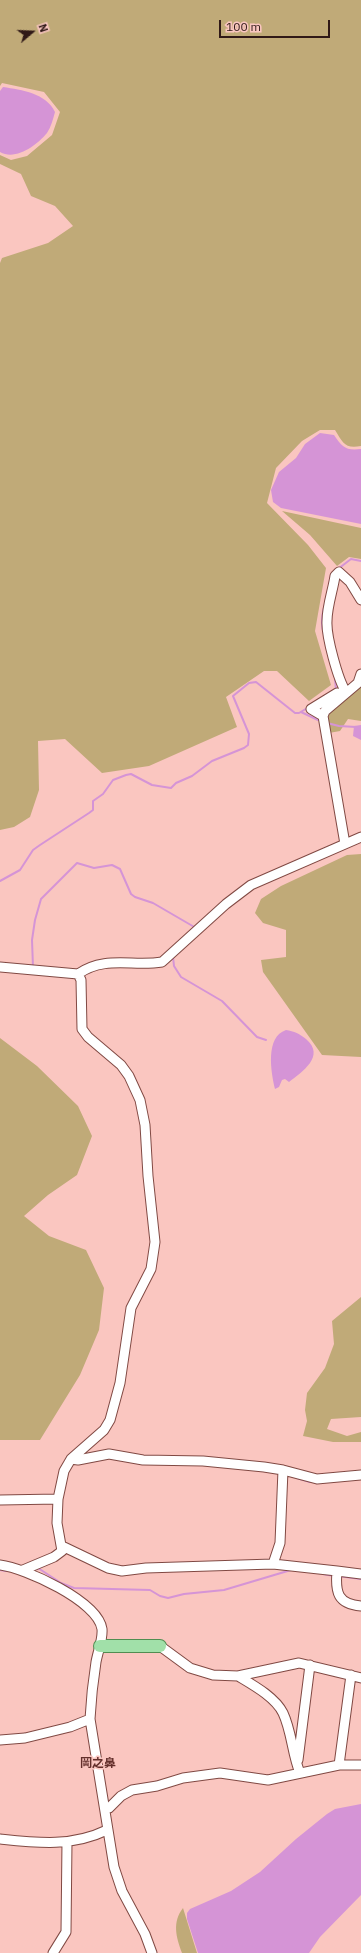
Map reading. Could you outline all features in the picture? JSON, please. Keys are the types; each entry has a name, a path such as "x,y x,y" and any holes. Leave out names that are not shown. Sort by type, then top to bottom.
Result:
{"main road":[{"path":"100,1646 160,1646"}],"street":[{"path":"344,689 334,660 326,620 336,576 339,572 350,582 361,600"},
{"path":"323,716 311,709 344,689 358,683 361,674"},
{"path":"344,689 325,711 323,716 345,844"},
{"path":"0,967 78,974 88,968 113,962 162,962 226,904 251,885 361,837"},
{"path":"27,1573 57,1556 62,1550 63,1547 58,1528 58,1499 64,1471 71,1459 104,1430 110,1420 120,1383 131,1308 151,1268 155,1242 144,1125 140,1100 129,1076 121,1065 88,1037 82,1029 81,980 78,974"},
{"path":"71,1459 78,1460 109,1454 143,1460 203,1461 283,1470 317,1479 361,1475"},
{"path":"273,1564 280,1543 283,1470"},
{"path":"0,1500 58,1499"},
{"path":"63,1547 95,1563 122,1572 146,1568 273,1564 336,1574 361,1574"},
{"path":"0,1565 27,1573 80,1602 94,1612 102,1629 91,1702 90,1719 105,1809 107,1830 118,1880 145,1934 152,1953"},
{"path":"336,1574 339,1594 343,1600 350,1605 361,1606"},
{"path":"160,1646 195,1671 213,1674 238,1676 300,1663 361,1678"},
{"path":"299,1769 310,1665"},
{"path":"339,1765 351,1675"},
{"path":"238,1676 278,1705 283,1714 299,1769"},
{"path":"0,1740 25,1738 70,1727 90,1719"},
{"path":"105,1809 109,1808 121,1796 132,1790 157,1786 183,1778 220,1773 268,1780 299,1769 339,1765 361,1765"},
{"path":"0,1839 37,1843 67,1842 77,1841 107,1830"},
{"path":"53,1953 66,1932 67,1842"}],"shaded area":[{"path":"0,0 361,0 361,446 348,446 335,430 320,430 302,441 276,468 267,503 308,545 326,568 315,631 331,685 309,701 277,671 264,671 226,697 237,727 149,766 102,773 65,739 38,741 39,790 30,817 14,827 0,830 0,263 2,258 48,243 73,226 55,206 31,196 21,174 0,164 0,155 11,160 27,156 52,135 60,112 44,92 2,83 0,86"},
{"path":"3,87 25,91 40,97 46,100 55,112 50,128 43,138 32,147 13,155 0,152 0,91"},
{"path":"320,433 334,435 339,443 348,449 361,449 361,524 281,508 273,502 271,490 279,472 296,458 305,444"},
{"path":"282,511 361,528 361,559 349,557 337,566 310,535"},
{"path":"361,683 361,721 348,719 340,731 329,733 327,712"},
{"path":"361,725 361,740 353,736 354,726"},
{"path":"361,854 361,1057 322,1055 263,972 261,960 286,957 286,930 263,923 255,913 261,899 281,886 347,855"},
{"path":"286,1030 297,1033 312,1045 314,1051 313,1057 310,1063 300,1073 289,1082 285,1079 282,1080 279,1087 275,1089 271,1065 272,1047 279,1034"},
{"path":"0,1038 37,1066 78,1106 92,1136 77,1175 48,1195 24,1216 49,1236 86,1250 104,1288 99,1330 80,1375 40,1440 0,1440"},
{"path":"361,1297 361,1417 331,1419 327,1429 347,1436 361,1432 361,1442 333,1442 303,1436 307,1421 305,1410 307,1393 325,1368 334,1344 332,1321"},
{"path":"361,1804 361,1895 320,1937 309,1953 198,1953 187,1919 187,1913 190,1909 231,1891 260,1872 296,1839 335,1809"},
{"path":"183,1908 197,1953 182,1953 180,1947 176,1924"}],"waterway":[{"path":"338,569 351,559 361,561"},
{"path":"329,586 331,576"},
{"path":"324,634 322,619 325,604"},
{"path":"335,679 336,690"},
{"path":"0,881 20,870 33,850 93,810 93,801 103,794 113,780 131,774 152,785 171,788 176,783 192,776 212,761 248,745 249,734 233,696 249,683 256,682 295,713 299,713 309,707"},
{"path":"301,712 318,720"},
{"path":"327,723 339,726 356,727"},
{"path":"33,967 32,940 35,920 41,899 77,863 94,868 112,865 120,869 131,894 135,897 153,903 196,928"},
{"path":"173,957 174,966 181,977 222,1001 257,1037 266,1040"},
{"path":"297,1478 310,1482"},
{"path":"37,1569 38,1568 61,1583 74,1588 150,1590 160,1596 168,1598 184,1594 224,1590 291,1570"},
{"path":"0,1570 6,1571"},
{"path":"323,1574 334,1576"},
{"path":"338,1576 361,1579"}],"district":[{"name":"岡之鼻","path":"98,1764"}]}
